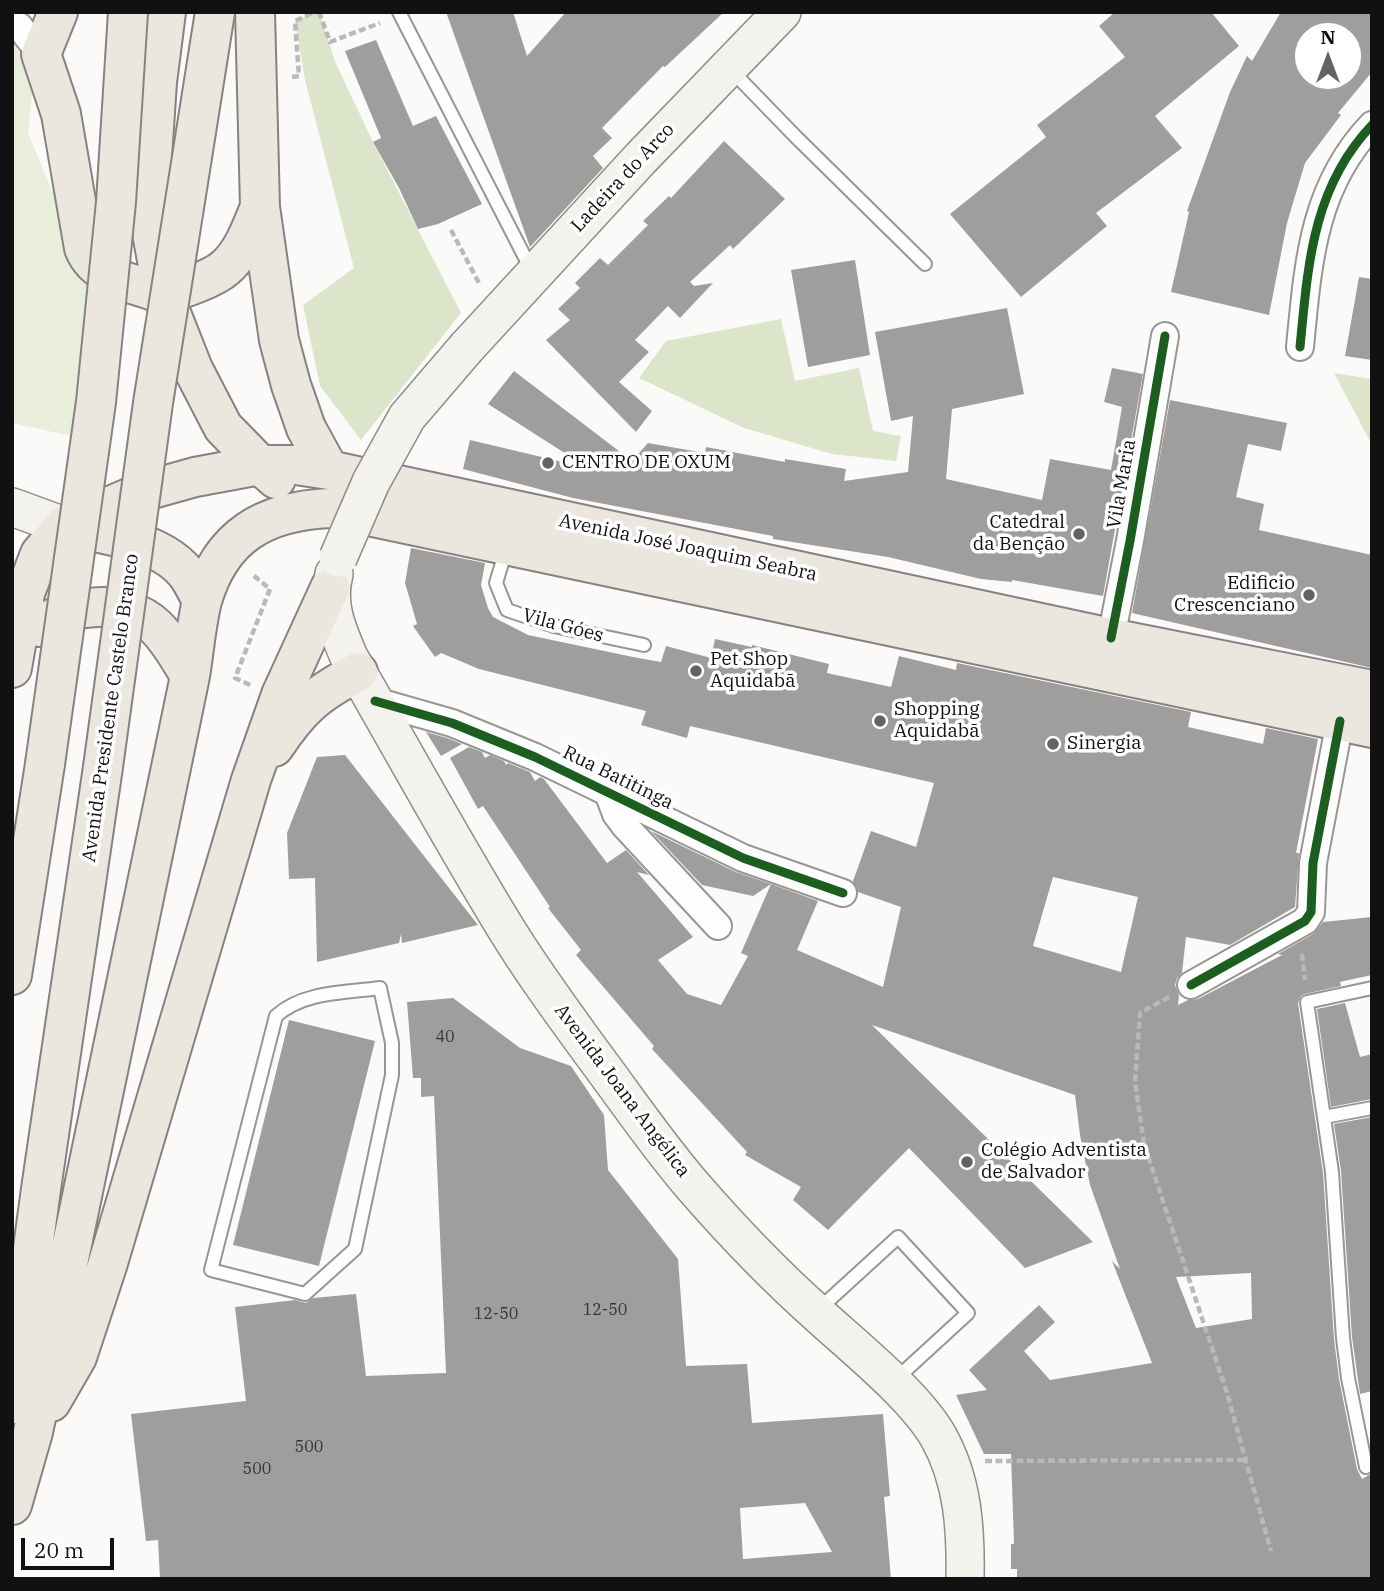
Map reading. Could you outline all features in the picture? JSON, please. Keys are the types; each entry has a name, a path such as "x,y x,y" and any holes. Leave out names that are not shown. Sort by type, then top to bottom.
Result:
{"main road":[{"path":"58,12 41,54 61,114 88,259 102,271 123,282 163,293 218,274 228,266 244,244 260,207"},
{"path":"12,975 96,402 116,202 128,12"},
{"path":"166,12 157,82 150,188 152,233 163,293 192,369 223,427 260,466 283,484 330,508"},
{"name":"Avenida Presidente Castelo Branco","path":"23,1418 41,1189 153,403 215,12"},
{"path":"255,12 260,207 279,340 306,428 329,470"},
{"name":"Ladeira do Arco","path":"334,573 371,482 407,416 533,274 782,12"},
{"name":"Avenida José Joaquim Seabra","path":"64,526 145,491 195,477 260,466 296,465 1111,638 1372,690"},
{"path":"12,507 64,526 136,542 166,557 187,575 202,601"},
{"name":"Avenida José Joaquim Seabra","path":"23,1418 190,676 202,601 216,567 240,536 261,522 302,509 330,508 1356,724"},
{"path":"13,659 25,593 40,554 64,526"},
{"path":"12,1505 23,1418 77,1357 107,1266 251,780 281,695 334,573"},
{"name":"Avenida Joana Angélica","path":"334,573 331,610 338,633 366,687 506,928 558,1008 692,1185 744,1241 892,1383 923,1415 937,1436 959,1486 965,1579"},
{"path":"13,659 41,625 65,612 95,606 131,612 155,625 190,676"},
{"path":"251,780 307,704 326,689 366,687"}],"street":[{"path":"12,22 19,26 41,54"},
{"path":"1300,347 1307,272 1317,220 1336,177 1372,125"},
{"name":"Vila Maria","path":"1111,638 1165,336"},
{"name":"Rua Batitinga","path":"366,687 535,757 743,858 843,893"},
{"path":"1191,985 1305,921 1311,912 1313,863 1356,724"},
{"path":"607,790 616,814 625,827 718,926"}],"lane":[{"path":"399,14 533,274"},
{"path":"729,68 794,136 925,264"},
{"name":"Vila Góes","path":"507,547 496,583 507,610 554,626 643,645"},
{"path":"380,988 391,1043 391,1075 355,1249 305,1294 211,1270 276,1017 287,1007 305,998 380,988"},
{"path":"1366,1467 1345,1351 1333,1184 1307,1002 1372,988"},
{"path":"1324,1117 1372,1108"},
{"path":"816,1312 898,1237 968,1313 892,1383"}],"path":[{"path":"319,12 330,42 399,14"},
{"path":"451,230 496,316"},
{"path":"270,589 235,679 281,695"},
{"path":"1299,924 1307,1002"},
{"path":"1191,985 1140,1013 1135,1081 1144,1144 1227,1393 1271,1550"},
{"path":"950,1462 1247,1460"}],"green space":[{"path":"319,12 336,64 461,313 361,440 320,386 303,305 354,268 305,80 295,21"},
{"path":"12,42 34,75 28,133 90,282 71,436 12,423"},
{"path":"781,319 795,381 859,368 873,431 901,436 896,461 832,454 744,428 639,378 666,341"},
{"path":"1334,373 1372,379 1372,445"}],"building":[{"path":"446,12 513,12 527,56 566,12 724,12 663,66 602,128 612,138 593,156 603,168 530,247"},
{"path":"1115,12 1211,12 1239,46 1155,116 1182,148 1096,213 1107,226 1021,297 950,214 1046,137 1037,125 1125,57 1099,26"},
{"path":"1281,12 1372,12 1372,72 1363,83 1363,21 1293,21 1293,91 1356,91 1338,113 1341,115 1305,163 1287,223 1269,315 1171,292 1189,212 1187,211 1230,92 1247,56 1252,61"},
{"path":"376,40 413,126 436,116 482,204 438,224 418,229 373,142 381,138 345,51"},
{"path":"724,141 785,199 733,249 730,245 690,282 694,286 713,283 680,318 668,306 635,340 649,352 619,382 652,411 636,432 546,340 570,320 558,309 580,288 575,283 600,258 608,265 648,225 643,221 669,196 671,198"},
{"path":"855,260 870,355 808,367 791,270"},
{"path":"1359,277 1372,279 1372,360 1345,356"},
{"path":"1007,308 1024,394 952,409 946,479 1042,500 1050,459 1111,470 1122,407 1104,402 1112,368 1143,374 1103,596 1012,580 981,579 888,557 773,539 773,536 573,498 463,469 470,440 588,468 488,404 514,371 632,461 648,443 705,453 706,447 785,462 785,459 846,469 844,481 908,472 913,416 891,421 875,332"},
{"path":"1170,400 1287,423 1281,451 1248,444 1236,497 1264,504 1259,530 1372,555 1372,668 1132,613"},
{"path":"411,548 485,563 481,585 493,617 528,635 661,662 666,646 711,658 715,639 829,664 827,673 891,687 899,656 956,670 957,663 1191,712 1188,727 1263,744 1266,728 1318,739 1296,853 1299,853 1295,907 1230,945 1186,937 1182,973 1175,985 1179,995 1178,1005 1198,999 1282,955 1278,954 1313,934 1323,922 1372,917 1372,975 1340,982 1341,986 1305,994 1298,1003 1323,1173 1339,1379 1357,1469 1362,1479 1372,1473 1372,1579 1017,1579 1017,1569 1011,1569 1011,1544 1014,1544 1011,1454 984,1454 956,1395 987,1390 969,1370 1039,1305 1055,1322 1024,1351 1050,1380 1152,1363 1112,1261 1120,1269 1090,1185 1075,1095 872,1025 1093,1242 1025,1268 909,1148 828,1230 793,1200 801,1187 745,1155 747,1152 652,1049 654,1046 576,955 581,950 548,908 550,907 483,806 478,809 450,758 469,747 482,752 485,758 490,755 504,761 506,765 508,763 530,772 535,781 540,777 544,779 607,863 626,850 649,875 637,872 693,937 658,960 687,994 721,1005 748,956 741,953 771,884 818,901 797,950 883,987 901,907 858,892 853,881 871,831 916,847 934,783 690,726 687,738 641,725 646,711 479,669 441,653 435,657 413,626 417,624 405,583","holes":["1053,877 1138,897 1121,972 1033,946","1251,1273 1252,1319 1196,1328 1176,1277"]},
{"path":"426,732 447,738 462,744 441,756"},
{"path":"345,755 478,925 402,943 401,934 399,943 317,962 315,878 289,879 287,833 317,757"},
{"path":"651,831 736,872 771,884 753,896 702,885"},
{"path":"453,998 520,1048 571,1066 604,1115 608,1170 678,1259 686,1366 747,1364 752,1423 883,1414 890,1496 884,1497 891,1579 160,1579 158,1540 146,1541 131,1414 246,1401 235,1307 295,1300 306,1303 313,1298 356,1294 366,1376 446,1373 434,1096 421,1097 421,1078 413,1078 407,1002","holes":["805,1503 832,1552 743,1559 740,1508"]},
{"path":"1345,1003 1360,1057 1372,1054 1372,1099 1331,1107 1317,1009"},
{"path":"289,1020 375,1041 319,1266 233,1245"},
{"path":"1372,1117 1372,1391 1360,1394 1352,1337 1341,1171 1334,1124"}],"cycle path":[{"path":"1300,347 1306,287 1316,229 1337,175 1352,149 1372,125"},
{"path":"1111,638 1165,336"},
{"path":"375,701 452,723 535,757 743,858 843,893"},
{"path":"1191,985 1305,921 1311,912 1313,863 1340,721"}],"place":[{"name":"CENTRO DE OXUM","path":"548,463"},
{"name":"Catedral da Benção","path":"1079,534"},
{"name":"Edificio Crescenciano","path":"1309,595"},
{"name":"Pet Shop Aquidabã","path":"696,671"},
{"name":"Shopping Aquidabã","path":"880,721"},
{"name":"Sinergia","path":"1053,744"},
{"name":"Colégio Adventista de Salvador","path":"967,1162"}]}
